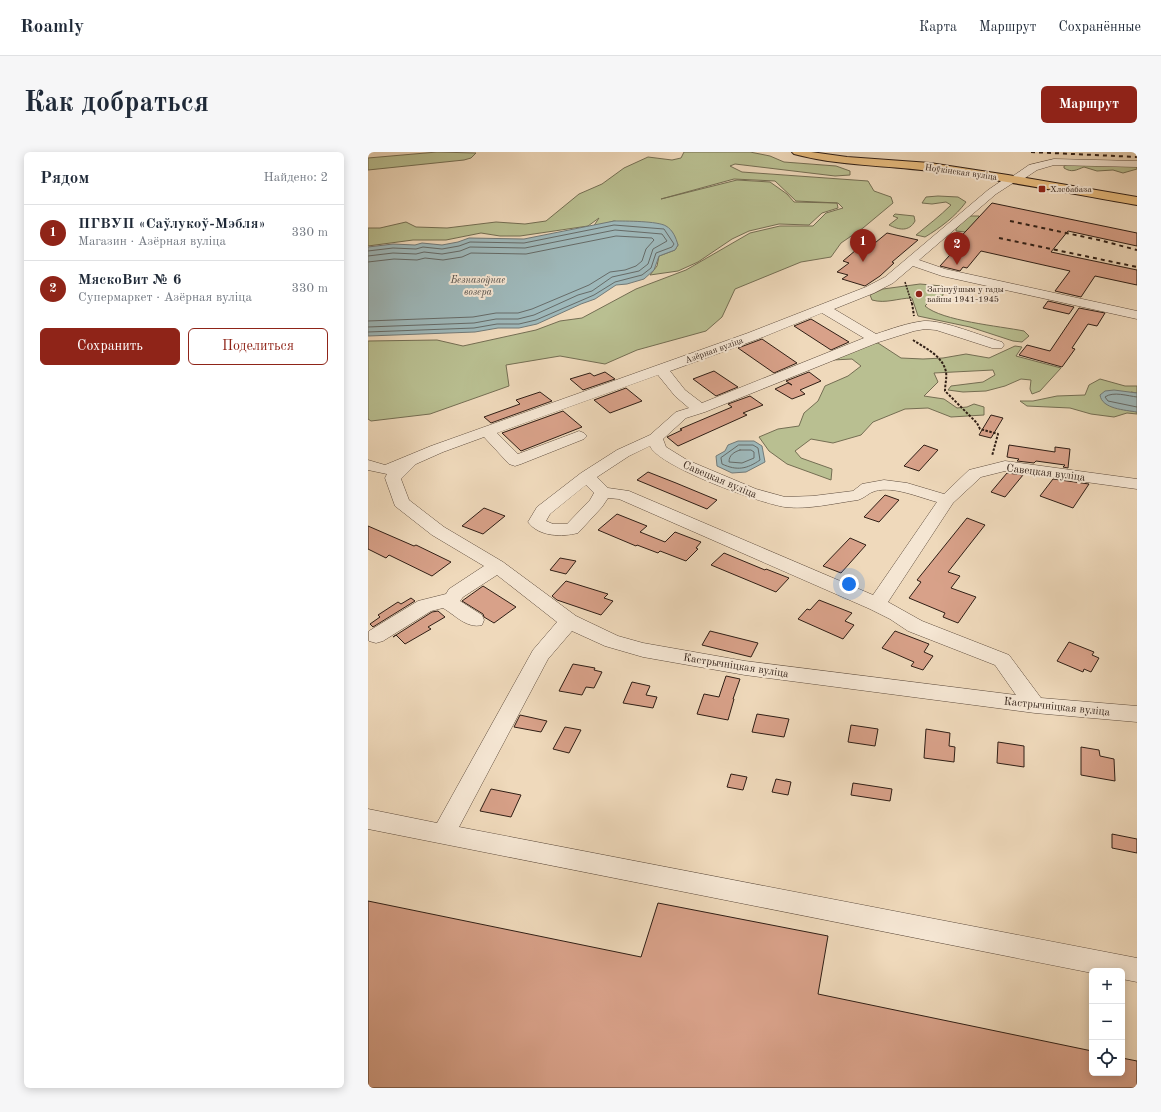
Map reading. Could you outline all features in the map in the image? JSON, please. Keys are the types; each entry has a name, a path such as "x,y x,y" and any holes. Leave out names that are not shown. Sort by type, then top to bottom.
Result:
{"main road":[{"name":"Ноўкінская вуліца","path":"798,152 826,158 928,167 1137,201"}],"street":[{"name":"Азёрная вуліца","path":"368,476 390,474 410,461 437,449 753,336 870,290 889,280 992,192 1041,164 1054,162 1137,164"},
{"path":"910,261 942,272 1137,315"},
{"path":"823,308 874,339"},
{"path":"603,492 596,503 572,529 554,531 544,528 537,522 543,511 587,476 622,453 655,438 681,415 700,409 874,339 912,327 925,325 937,326 997,345"},
{"path":"662,369 680,393 700,409"},
{"path":"487,431 515,461 579,436"},
{"name":"Савецкая вуліца","path":"655,438 659,449 681,463 750,493 786,502 812,501 858,495 868,487 884,485 907,488 947,500 975,473 1005,466 1137,484"},
{"path":"368,465 390,474"},
{"name":"Кастрычніцкая вуліца","path":"390,474 401,502 438,531 497,566 569,621 588,631 643,650 745,668 1035,705 1137,714"},
{"path":"587,476 603,492 623,495 877,604 897,614 915,626 1002,660 1035,705"},
{"path":"877,604 947,500"},
{"path":"475,620 450,603 456,593 497,566"},
{"path":"376,636 425,606 452,599"},
{"path":"443,834 540,655 569,621"},
{"path":"368,819 1137,970"}],"path":[{"path":"899,271 912,300 914,314 909,338 931,351 940,361 946,371 945,391 977,423 980,429 998,434 989,469"}],"green space":[{"path":"437,152 476,153 471,158 464,160 368,170 368,158"},
{"path":"684,152 750,152 770,156 784,162 836,166 850,171 850,175 835,176 735,164 730,166 742,172 868,181 874,191 891,197 893,203 863,228 841,243 831,257 801,262 735,289 722,317 706,331 637,350 605,364 560,356 506,365 509,386 430,414 371,421 368,419 368,341 437,340 463,346 536,330 560,321 582,318 636,289 686,270 750,233 780,226 813,226 826,213 843,208 838,203 796,201 775,181 734,179 661,199 737,180 770,182 787,194 794,202 837,203 838,208 822,213 809,225 779,224 749,231 732,239 698,262 678,271 650,275 657,266 659,256 675,250 678,245 671,231 614,221 593,227 599,218 588,226 520,236 500,236 481,233 446,240 413,240 368,246 368,228 380,228 406,222 416,227 447,228 496,222 525,224 546,221 579,194 602,184 624,168 648,157 672,160 681,158"},
{"path":"1069,164 1137,166 1137,169 1123,173 1113,170 1097,171 1084,167 1072,171 1064,168 1064,166"},
{"path":"926,197 958,197 966,202 953,217 942,226 925,237 916,235 951,205 946,202 932,204 922,203"},
{"path":"895,214 914,216 915,221 910,227 904,229 896,228 889,225 898,218 893,216"},
{"path":"969,216 979,216 980,220 975,233 956,231 956,229"},
{"path":"920,284 942,286 944,291 942,298 930,301 925,306 933,311 944,316 957,319 1024,331 1029,336 1022,342 1013,341 970,327 918,316 912,298 877,301 872,300 870,295 883,289"},
{"path":"869,343 878,343 901,358 923,359 943,358 966,354 989,358 1015,346 1022,347 1016,356 1061,368 1040,391 1032,394 1030,389 1031,380 1021,379 1005,386 986,391 963,392 948,390 951,386 983,382 995,375 993,370 934,373 938,382 924,396 944,399 957,408 967,407 974,404 984,407 984,415 951,417 928,408 905,409 873,422 861,435 833,443 811,439 795,451 801,458 832,469 831,480 787,464 769,451 759,437 778,429 799,426 804,413 818,401 825,386 848,376 861,366 852,359 833,360"},
{"path":"1100,379 1125,386 1137,386 1137,393 1131,392 1121,409 1137,412 1137,414 1127,413 1114,417 1091,414 1070,408 1027,406 1020,401 1033,401 1057,396 1085,395 1089,385"}],"water":[{"name":"Безназоўнае возера","path":"614,221 662,224 672,232 678,245 675,250 659,256 654,270 644,279 627,284 616,285 595,299 537,324 519,328 498,328 475,332 368,336 368,247 393,244 415,245 422,243 442,245 469,238 524,239"},
{"path":"1114,390 1137,393 1137,412 1109,406 1102,400 1100,395 1105,391"},
{"path":"738,441 754,441 762,446 765,462 746,472 732,473 717,466 716,456 725,451 728,445"}],"building":[{"path":"992,203 1137,233 1137,246 1068,231 1051,252 1137,270 1137,285 1095,276 1081,297 1055,291 1070,271 981,251 967,268 963,267 960,271 940,266 958,246 953,245"},
{"path":"887,233 918,240 892,262 894,263 880,276 865,286 842,279 848,275 837,272 849,263 843,261 856,250 864,252"},
{"path":"1048,301 1074,307 1069,314 1043,308"},
{"path":"1079,308 1105,313 1097,326 1088,324 1072,348 1075,349 1062,367 1019,355 1027,345 1050,351"},
{"path":"811,319 849,342 831,350 794,326"},
{"path":"762,339 797,363 774,373 738,348"},
{"path":"714,371 738,387 716,396 693,379"},
{"path":"605,372 615,379 583,390 570,379 590,373 594,376"},
{"path":"809,372 821,381 800,390 805,394 792,399 775,389 788,383 792,385 786,381"},
{"path":"626,388 642,401 610,413 594,400"},
{"path":"540,392 552,401 491,423 484,417 520,404 516,400"},
{"path":"750,396 763,405 743,413 747,415 678,446 667,437 682,430 680,429 732,407 728,404"},
{"path":"563,411 582,427 521,451 502,433"},
{"path":"991,415 1003,418 991,438 979,435"},
{"path":"924,445 938,450 919,471 904,466"},
{"path":"1009,445 1055,452 1055,447 1070,449 1068,468 1063,467 1065,465 1036,461 1034,463 1017,461 1019,459 1007,457"},
{"path":"648,472 717,500 707,509 637,480"},
{"path":"1007,473 1023,475 1005,497 991,492"},
{"path":"1053,479 1089,484 1073,508 1040,496"},
{"path":"885,495 899,500 879,522 864,517"},
{"path":"484,508 505,516 483,534 462,526"},
{"path":"617,514 647,526 640,532 665,542 675,532 701,542 696,548 698,549 686,561 660,551 658,553 637,545 636,546 598,530"},
{"path":"967,518 985,525 948,572 960,576 951,588 976,597 958,623 943,617 945,613 909,598 921,582 917,580"},
{"path":"368,526 414,546 416,545 451,562 432,576 389,555 386,558 368,549"},
{"path":"850,538 866,545 841,573 823,566"},
{"path":"724,553 789,578 776,592 711,565"},
{"path":"560,558 576,561 566,574 550,570"},
{"path":"566,581 608,594 604,598 613,601 601,615 557,600 552,596"},
{"path":"483,586 516,607 494,623 462,601"},
{"path":"411,598 415,601 373,627 370,624 380,617 378,615 398,602 401,604"},
{"path":"819,600 852,613 845,621 854,625 843,639 798,619 807,609 810,610"},
{"path":"438,611 445,617 428,627 431,629 405,644 396,635 432,612"},
{"path":"710,631 758,643 751,657 702,645"},
{"path":"895,631 929,644 924,652 933,656 923,670 911,666 914,662 882,648"},
{"path":"1069,642 1094,652 1092,655 1099,658 1091,672 1084,669 1083,672 1057,661"},
{"path":"573,664 595,668 594,670 602,672 594,688 586,687 582,695 559,691"},
{"path":"726,676 740,679 728,720 697,714 704,694 719,697"},
{"path":"632,682 650,686 646,695 657,697 653,708 623,703"},
{"path":"757,714 789,719 784,737 752,732"},
{"path":"520,715 547,721 541,732 514,727"},
{"path":"851,725 878,729 875,746 848,742"},
{"path":"565,727 581,730 569,753 553,749"},
{"path":"926,729 950,733 949,746 955,747 954,762 924,758"},
{"path":"998,742 1024,746 1024,767 997,763"},
{"path":"1081,747 1099,750 1100,756 1114,759 1115,781 1081,775"},
{"path":"731,774 747,777 743,790 727,787"},
{"path":"776,779 791,782 788,795 772,792"},
{"path":"853,783 892,789 890,801 851,795"},
{"path":"491,789 521,795 511,817 480,811"},
{"path":"1112,834 1137,839 1137,853 1112,848"},
{"path":"368,901 641,957 658,903 828,936 818,994 1089,1050 1089,1076 1125,1076 1125,1059 1137,1061 1137,1088 368,1088"}],"railway":[{"path":"1031,152 1137,157"},
{"path":"1010,221 1099,240 1137,250"},
{"path":"999,238 1137,267"}],"place":[{"name":"Хлебабаза","path":"1042,189"},
{"name":"ПГВУП «Саўлукоў-Мэбля»","path":"863,262"},
{"name":"МяскоВит № 6","path":"957,265"},
{"name":"Загінуўшым у гады вайны 1941-1945","path":"919,294"}]}
